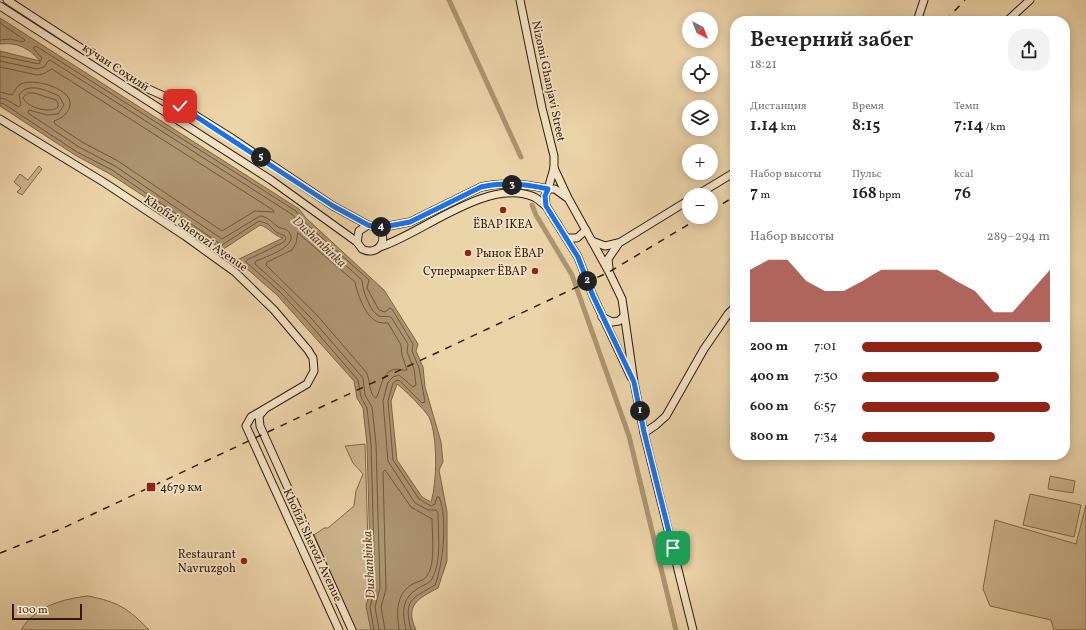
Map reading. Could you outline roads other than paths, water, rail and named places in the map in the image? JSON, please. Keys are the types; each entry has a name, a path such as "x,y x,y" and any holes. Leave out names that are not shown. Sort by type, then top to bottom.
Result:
{"street":[{"name":"кӯчаи Соҳилӣ","path":"7,0 132,82 180,106 333,206 368,225 378,228 410,222 481,187 490,185 532,185 555,189 568,198"},
{"name":"Nizomi Ghanjavi Street","path":"520,0 542,108 554,156 554,168"},
{"path":"919,16 924,0"},
{"path":"1012,16 1030,0"},
{"name":"кӯчаи Соҳилӣ","path":"0,6 271,180 357,242 360,247 367,251 380,248 490,195 524,193 535,197 546,206"},
{"name":"Khofizi Sherozi Avenue","path":"0,119 107,185 223,263 257,293 287,324 313,358 314,372 307,384 250,418 247,427 339,630"},
{"path":"554,168 545,196 546,206 578,257 602,317 634,382"},
{"path":"554,168 568,198 610,272 622,299 634,382 644,432 693,630"},
{"path":"271,180 278,169"},
{"path":"709,188 730,175"},
{"path":"610,272 608,259 619,244 682,204"},
{"path":"357,242 359,231 368,225"},
{"path":"378,228 383,237 380,248"},
{"path":"567,238 577,238 586,230"},
{"path":"592,242 605,246 619,244"},
{"path":"644,432 656,425 666,416 704,349 730,312"},
{"path":"602,317 612,322 619,321 624,316"},
{"name":"Khofizi Sherozi Avenue","path":"264,410 259,416 260,426 352,630"},
{"path":"302,548 314,543"}],"water":[{"name":"Dushanbinka","path":"0,18 299,209 306,218 384,290 418,344 416,351 423,367 425,387 441,442 443,462 439,470 447,512 447,561 438,588 425,595 415,603 412,614 416,630 371,630 366,606 371,588 367,444 363,408 357,398 354,381 277,295 237,260 283,238 260,225 222,250 188,225 110,174 75,155 0,106 0,51 40,61 27,49 12,44 0,44","holes":["397,384 427,414 432,425 436,460 431,502 422,497 397,460 391,401"]}],"waterway":[{"path":"449,0 521,157"},
{"path":"532,205 536,215 572,275 629,436 676,630"}],"railway":[{"path":"950,16 965,0"},
{"path":"718,207 730,199"},
{"path":"0,553 61,529 609,272 689,224"}],"place":[{"name":"ЁВАР IKEA","path":"503,210"},
{"name":"Рынок ЁВАР","path":"468,253"},
{"name":"Супермаркет ЁВАР","path":"535,271"},
{"name":"4679 км","path":"151,487"},
{"name":"Restaurant Navruzgoh","path":"244,561"}]}
